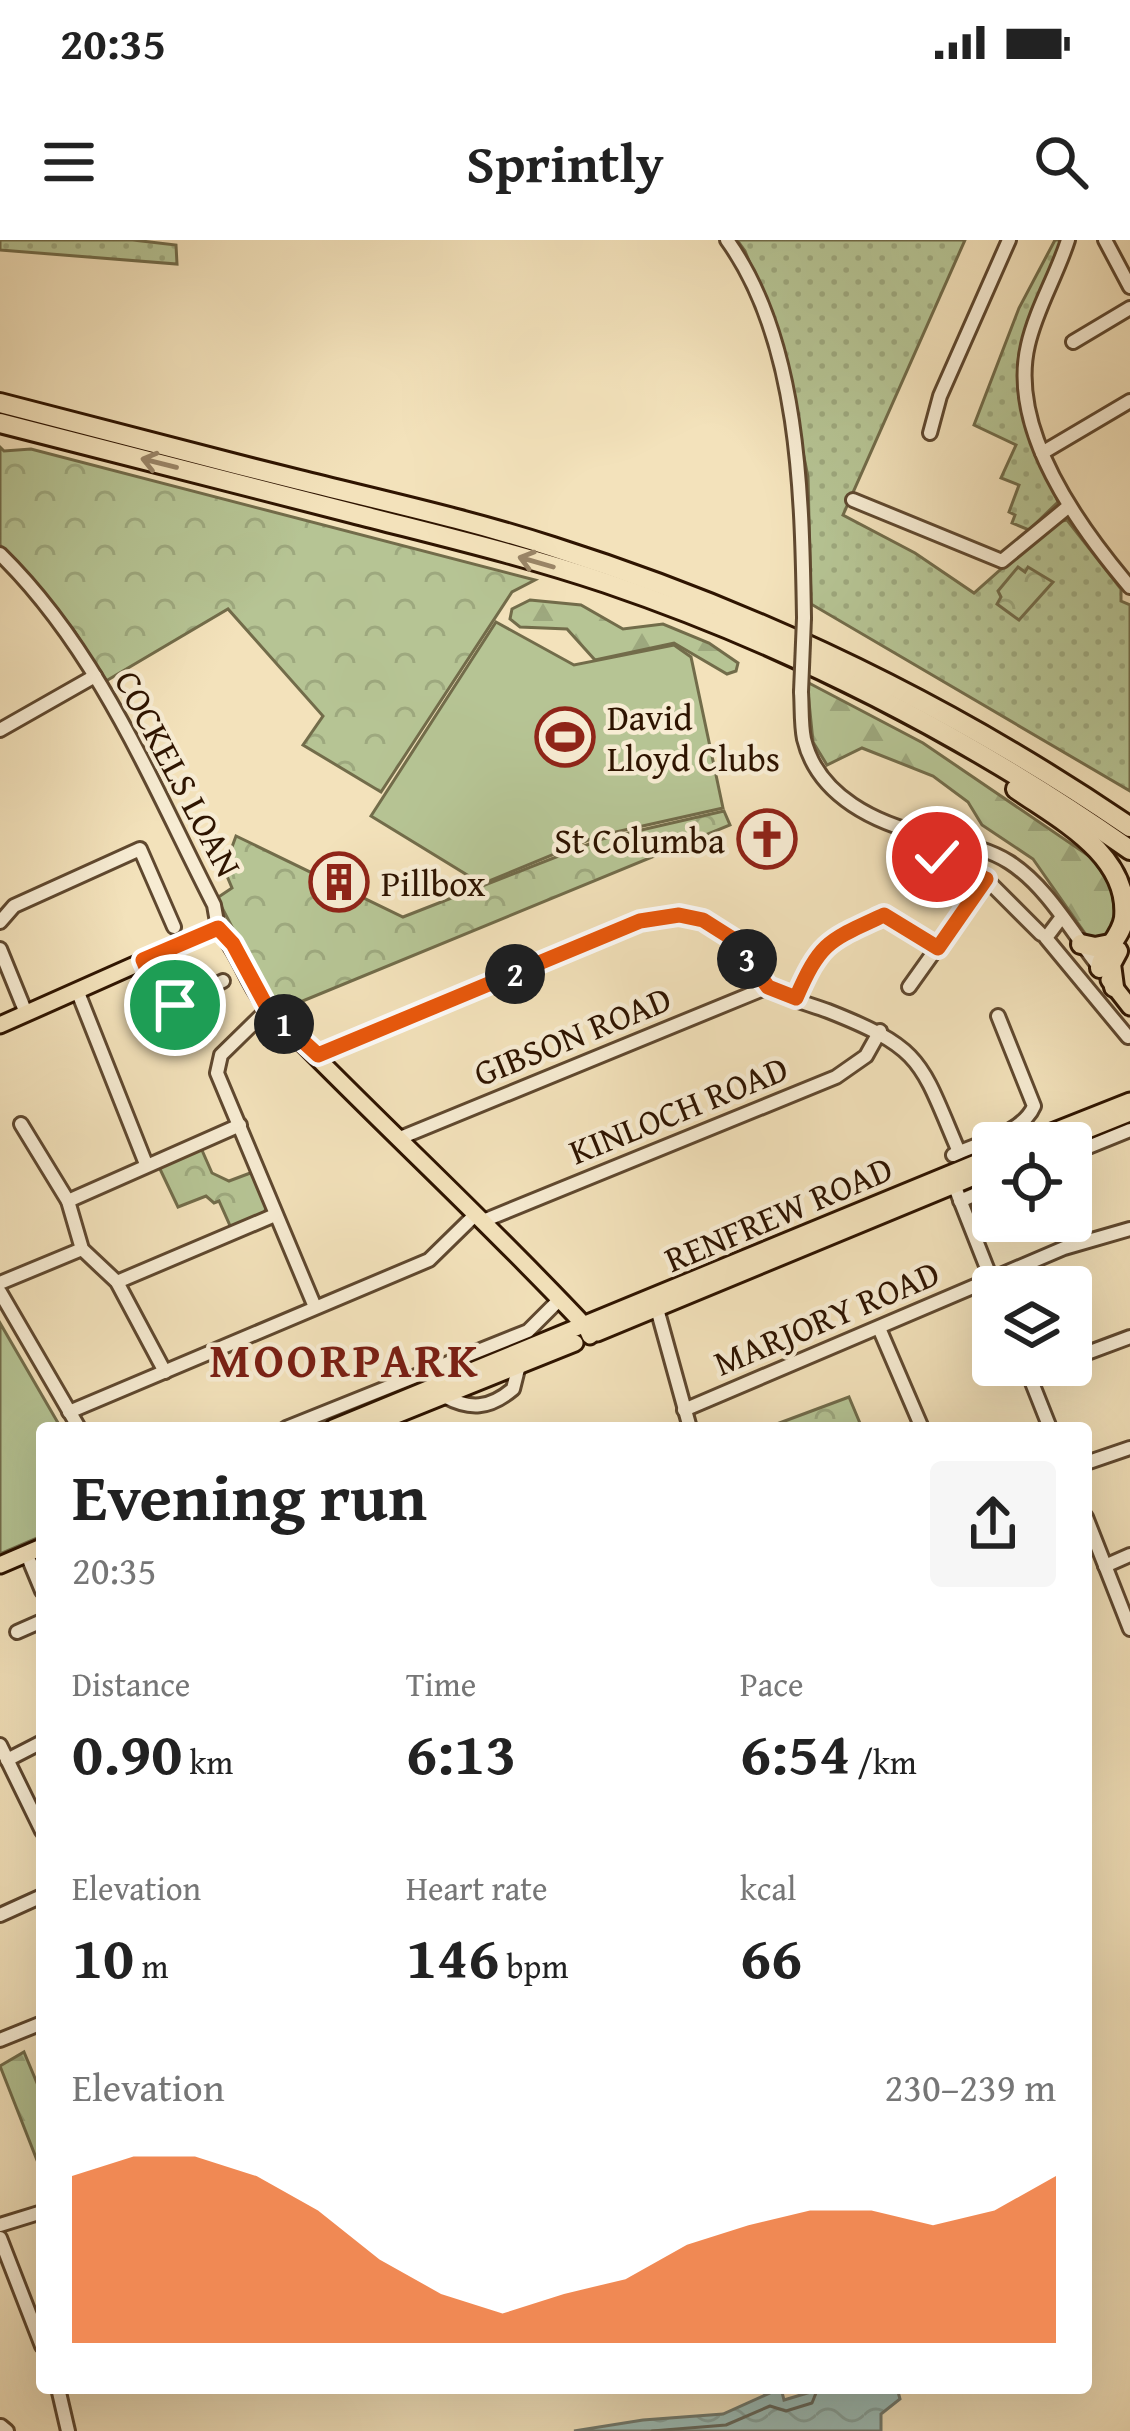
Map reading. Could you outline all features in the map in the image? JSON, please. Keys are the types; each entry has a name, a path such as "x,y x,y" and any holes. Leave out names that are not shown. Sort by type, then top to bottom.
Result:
{"highway":[{"path":"0,403 447,518 628,572 808,646 904,692 1130,824"},
{"path":"0,423 600,581 775,650 902,711 1038,789 1130,850"},
{"path":"902,711 1033,800 1108,859 1120,881 1125,906 1121,928 1100,968"},
{"path":"1114,987 1112,964 1130,939"},
{"path":"1081,944 1110,944"}],"main road":[{"path":"0,1025 218,928"},
{"name":"COCKELS LOAN","path":"218,928 233,944 268,1009 588,1332"},
{"path":"1100,968 1130,1007"},
{"path":"1076,1122 1130,1100"},
{"path":"1092,1128 1130,1113"},
{"name":"RENFREW ROAD","path":"588,1332 972,1166"},
{"name":"RENFREW ROAD","path":"955,1174 972,1172"},
{"path":"379,1422 588,1332"},
{"path":"349,1422 588,1332"},
{"path":"0,1565 36,1550"},
{"path":"0,1575 36,1560"}],"street":[{"path":"727,240 745,265 767,318 802,486 801,692 805,740 818,767 841,797 867,815 1011,863 1100,968"},
{"path":"930,433 940,396 1010,240"},
{"path":"1068,240 1027,346 1026,379 1042,453 1086,535 1130,587"},
{"path":"1111,242 1130,287"},
{"path":"1073,342 1130,308"},
{"path":"1042,453 1130,401"},
{"path":"853,500 1002,561 1069,506"},
{"name":"COCKELS LOAN","path":"0,554 42,599 95,676 214,905 218,928"},
{"path":"0,730 95,676"},
{"path":"0,922 14,906 140,849 174,927"},
{"path":"937,857 986,879 1041,934"},
{"path":"909,988 986,879"},
{"path":"318,1055 640,921 679,915 703,920 733,939 768,987 880,1031 922,1066 987,1266"},
{"path":"796,998 814,956 824,945 884,915 938,948"},
{"path":"1060,918 1046,938 1128,1037"},
{"path":"0,950 26,1013"},
{"path":"143,960 162,1004 175,1005 223,981"},
{"name":"GIBSON ROAD","path":"400,1138 768,987"},
{"path":"77,990 146,1164"},
{"path":"268,1009 221,1055 217,1073 315,1307"},
{"path":"955,1174 1026,1121 1034,1106 998,1016"},
{"name":"KINLOCH ROAD","path":"480,1218 836,1077 866,1056 880,1031"},
{"path":"21,1124 68,1201 82,1249 117,1282 165,1372"},
{"path":"68,1201 240,1125"},
{"path":"1092,1145 1130,1130"},
{"name":"RENFREW ROAD","path":"955,1174 972,1180"},
{"path":"117,1282 275,1215"},
{"path":"69,1412 430,1260 480,1218"},
{"name":"MARJORY ROAD","path":"1028,1266 1064,1248 1130,1229"},
{"path":"75,1422 0,1288 82,1249"},
{"name":"MARJORY ROAD","path":"684,1410 972,1292"},
{"path":"301,1422 528,1331 560,1299"},
{"path":"655,1303 688,1422"},
{"path":"879,1328 919,1422"},
{"path":"1092,1351 1130,1337"},
{"path":"444,1396 462,1406 486,1405 513,1389 519,1365"},
{"path":"1033,1386 1048,1422"},
{"path":"1092,1461 1130,1448"},
{"path":"1092,1532 1130,1629"},
{"path":"1105,1565 1130,1556"},
{"path":"17,1632 36,1624"},
{"path":"0,1745 36,1819"},
{"path":"7,1760 36,1745"},
{"path":"0,1915 36,1903"},
{"path":"0,2039 36,2025"},
{"path":"0,2225 36,2214"},
{"path":"0,2238 36,2331"},
{"path":"60,2394 68,2431"}],"green space":[{"path":"0,240 133,240 176,245 177,264 0,250"},
{"path":"737,240 965,240 843,515 915,553 974,593 1053,523 1067,520 1121,589 1121,601 1130,605 1130,791 811,604 808,477 780,338"},
{"path":"1055,240 1064,240 1024,345 1042,462 1058,502 1029,530 1012,523 1015,515 1009,512 1019,485 1001,478 1016,445 974,425 1019,308"},
{"path":"0,447 4,451 31,449 535,580 512,592 381,792 303,745 323,716 228,609 106,681 73,629 0,545"},
{"path":"1018,567 1025,572 1028,567 1053,582 1019,620 997,604 998,591"},
{"path":"530,600 581,605 623,629 663,624 709,643 738,663 736,671 727,674 674,643 595,660 567,629 520,627 510,619 512,609"},
{"name":"David Lloyd Clubs","path":"496,622 574,665 674,645 691,657 723,808 598,836 482,884 371,816"},
{"path":"807,682 923,743 1092,858 1112,888 1115,917 1105,940 1089,939 1033,859 982,825 968,802 933,776 862,748 827,765 813,742"},
{"path":"724,811 730,825 276,1012 217,898 232,888 224,869 236,836 403,917 602,839"},
{"path":"201,1148 212,1173 229,1181 253,1172 268,1203 262,1218 232,1230 219,1201 214,1203 206,1196 178,1207 159,1167"},
{"path":"0,1323 58,1422 36,1422 36,1539 0,1554"},
{"path":"849,1397 859,1422 782,1422"},
{"path":"24,2052 36,2081 36,2158 0,2066"}],"water":[{"path":"768,2394 782,2394 784,2400 804,2394 899,2394 900,2399 881,2414 881,2431 574,2431 723,2414"}],"place":[{"name":"David Lloyd Clubs","path":"565,737"},
{"name":"St Columba","path":"767,839"},
{"name":"Pillbox","path":"339,882"}],"district":[{"name":"MOORPARK","path":"345,1359"}],"route":[{"path":"175,1005 162,1004 143,960 218,928 233,944 268,1009 318,1055 640,921 679,915 703,920 733,939 768,987 796,998 814,956 824,945 884,915 938,948 986,879 937,857"}]}
